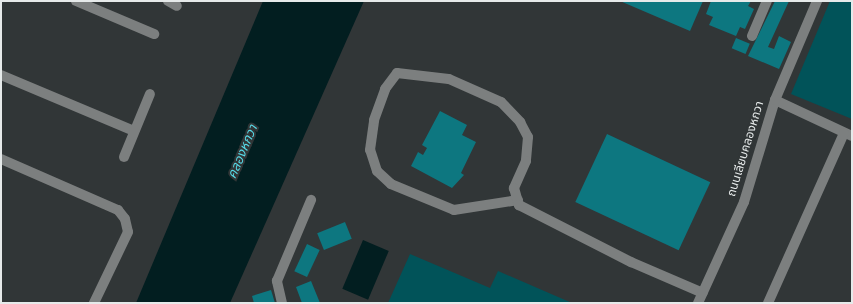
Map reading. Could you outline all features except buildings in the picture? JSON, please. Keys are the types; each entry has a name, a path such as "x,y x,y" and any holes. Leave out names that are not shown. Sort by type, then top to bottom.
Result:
{"street":[{"path":"76,1 154,34"},
{"path":"752,36 767,1"},
{"name":"ถนนเลียบคลองหกวา","path":"698,303 744,202 775,100 817,1"},
{"path":"518,200 454,210 391,184 377,171 370,150 374,120 385,89 397,73 449,79 501,102 520,122 528,137 526,160 514,188 520,205 631,262 703,293"},
{"path":"1,76 134,131"},
{"path":"124,157 150,94"},
{"path":"768,303 848,135 775,100"},
{"path":"1,159 118,210 125,219 128,232 94,303"},
{"path":"282,303 277,281 312,200"}],"shaded area":[{"path":"830,1 852,1 852,119 791,94"},
{"path":"410,254 490,288 498,271 572,303 388,303"}],"water":[{"name":"คลองหกวา","path":"263,1 364,1 230,303 136,303"},
{"path":"363,240 389,251 368,300 342,289"}]}
